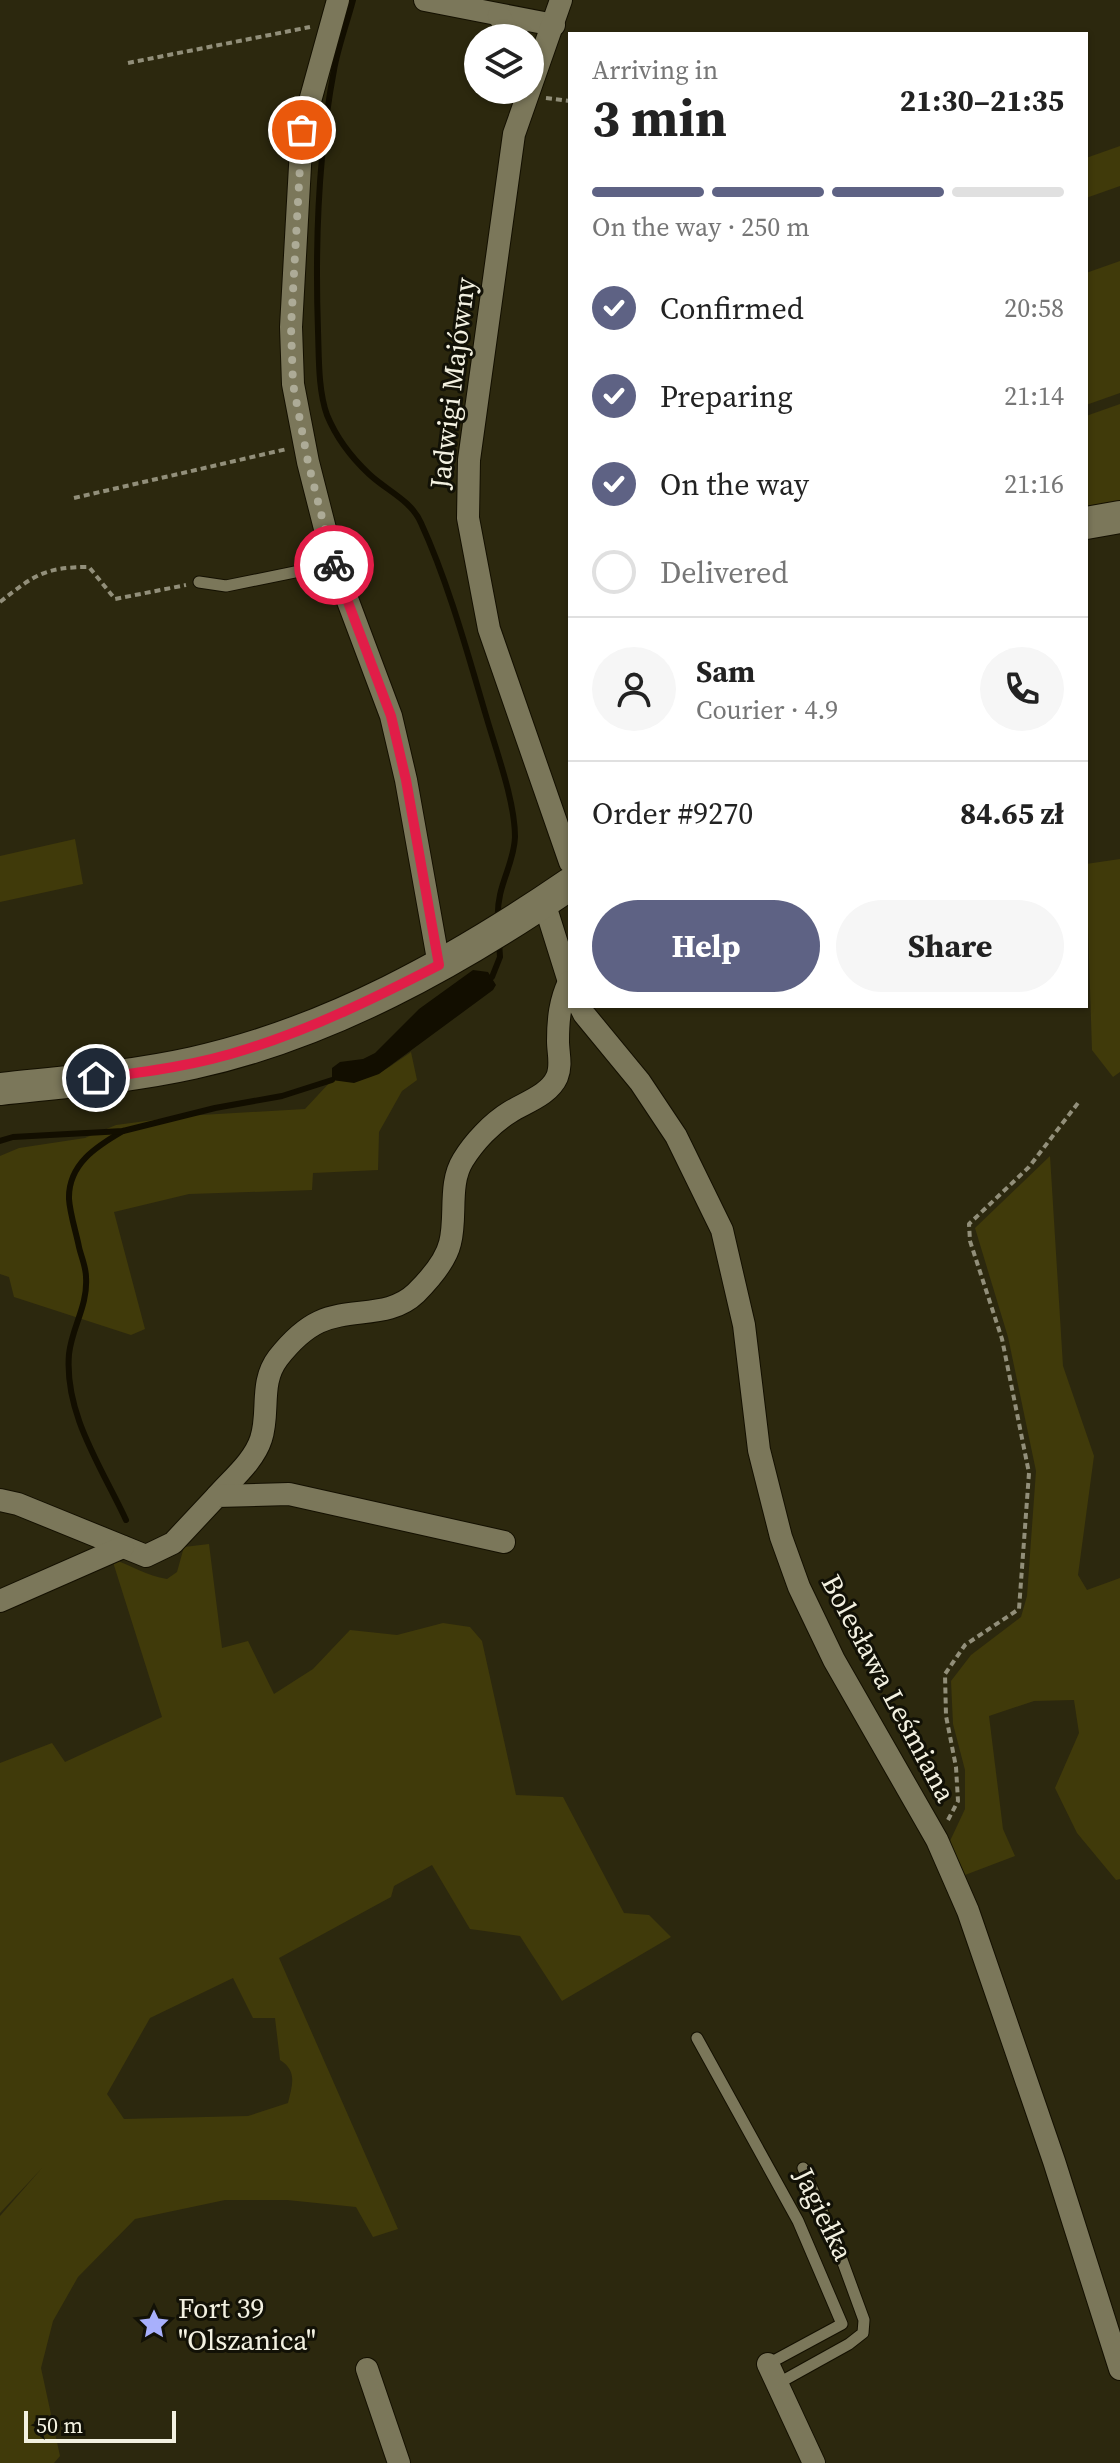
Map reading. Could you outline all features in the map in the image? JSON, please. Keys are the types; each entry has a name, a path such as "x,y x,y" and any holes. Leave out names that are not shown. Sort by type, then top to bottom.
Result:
{"street":[{"path":"338,0 302,130 291,327 293,384 334,564 391,716 406,780 439,965"},
{"path":"425,0 554,25"},
{"name":"Jadwigi Majówny","path":"544,50 561,0"},
{"path":"499,15 503,24"},
{"name":"Jadwigi Majówny","path":"524,104 514,134 469,460 468,518 489,629 568,856"},
{"path":"1088,523 1120,517"},
{"path":"0,1089 143,1072 245,1050 291,1034 364,1003 439,965 557,893 568,976"},
{"path":"0,1500 18,1504 146,1556 173,1543 258,1447 270,1371 297,1337 320,1322 394,1307 415,1294 439,1265 450,1244 456,1177 462,1161 492,1126 551,1086 556,1079 560,1060 560,1002 568,985"},
{"name":"Bolesława Leśmiana","path":"581,1008 640,1082 676,1136 722,1230 744,1325 759,1450 781,1537 799,1587 834,1660 937,1840 968,1911 1054,2161 1060,2188 1120,2369"},
{"path":"217,1496 289,1494 504,1542"},
{"path":"0,1601 123,1547"},
{"path":"367,2369 399,2463"},
{"path":"773,2374 814,2463"}],"lane":[{"path":"199,582 226,586 334,564"},
{"name":"Jagiełka","path":"697,2038 798,2221 842,2324 773,2374"},
{"name":"Jagiełka","path":"773,2374 849,2344 863,2333 864,2320 834,2238 803,2168"}],"path":[{"path":"128,63 331,23"},
{"path":"74,498 305,445"},
{"path":"0,602 29,579 58,567 89,567 115,599 199,582"},
{"path":"937,1840 958,1801 956,1767 946,1716 945,1674 965,1645 1019,1609 1029,1473 1002,1339 970,1241 969,1224 1029,1167 1078,1103"}],"shaded area":[{"path":"1120,146 1120,186 1088,197 1088,157"},
{"path":"1120,261 1120,393 1088,404 1088,272"},
{"path":"1120,404 1120,501 1088,506 1088,415"},
{"path":"75,839 83,884 0,902 0,856"},
{"path":"1120,859 1120,1072 1113,1077 1092,1050 1088,864"},
{"path":"473,970 488,972 496,985 493,990 379,1074 354,1083 332,1080 332,1068 340,1062 363,1059 375,1053 419,1009"},
{"path":"411,1052 417,1080 402,1091 379,1132 378,1170 313,1173 312,1190 189,1194 114,1212 145,1329 131,1335 14,1297 9,1277 0,1274 0,1156 19,1148 85,1138 116,1125 184,1116 305,1109 332,1080 366,1078 383,1071"},
{"path":"1050,1156 1063,1366 1094,1456 1078,1575 1087,1590 1120,1578 1120,1879 1116,1880 1077,1833 1055,1788 1079,1733 1074,1700 1034,1701 989,1716 1003,1829 1015,1856 965,1875 950,1841 965,1809 965,1770 953,1724 951,1681 971,1655 1021,1617 1027,1596 1036,1471 1008,1337 975,1228"},
{"path":"209,1544 222,1648 248,1641 274,1694 313,1669 350,1630 397,1635 443,1623 470,1627 482,1641 516,1795 563,1797 624,1913 649,1915 671,1937 562,2001 520,1936 470,1929 432,1865 394,1886 391,1897 279,1958 398,2229 373,2237 356,2207 287,2200 225,2200 135,2219 78,2277 53,2321 41,2368 60,2456 54,2463 0,2463 0,2216 42,2168 0,2213 0,1763 52,1743 65,1762 162,1717 112,1559 167,1579 177,1572 184,1547","holes":["233,1978 253,2018 275,2018 280,2060 291,2074 288,2103 248,2116 124,2119 107,2094 150,2018"]}],"waterway":[{"path":"353,0 334,70 321,167 317,266 322,395 327,415 351,454 369,474 417,515 449,595 512,809 514,847 500,896 498,919"},
{"path":"492,977 500,957 499,942"},
{"path":"0,1141 13,1137 123,1131 215,1108 282,1096 332,1080"},
{"path":"123,1131 86,1158 73,1176 70,1187 69,1199 85,1269 86,1288 69,1354 69,1376 72,1398 87,1440 126,1520"}],"way so far":[{"path":"302,130 291,327 293,384 308,462 334,565"}],"place":[{"name":"Fort 39 \"Olszanica\"","path":"154,2324"}],"route":[{"path":"96,1078 193,1063 245,1050 378,997 439,965 406,780 391,716 334,565"}]}
